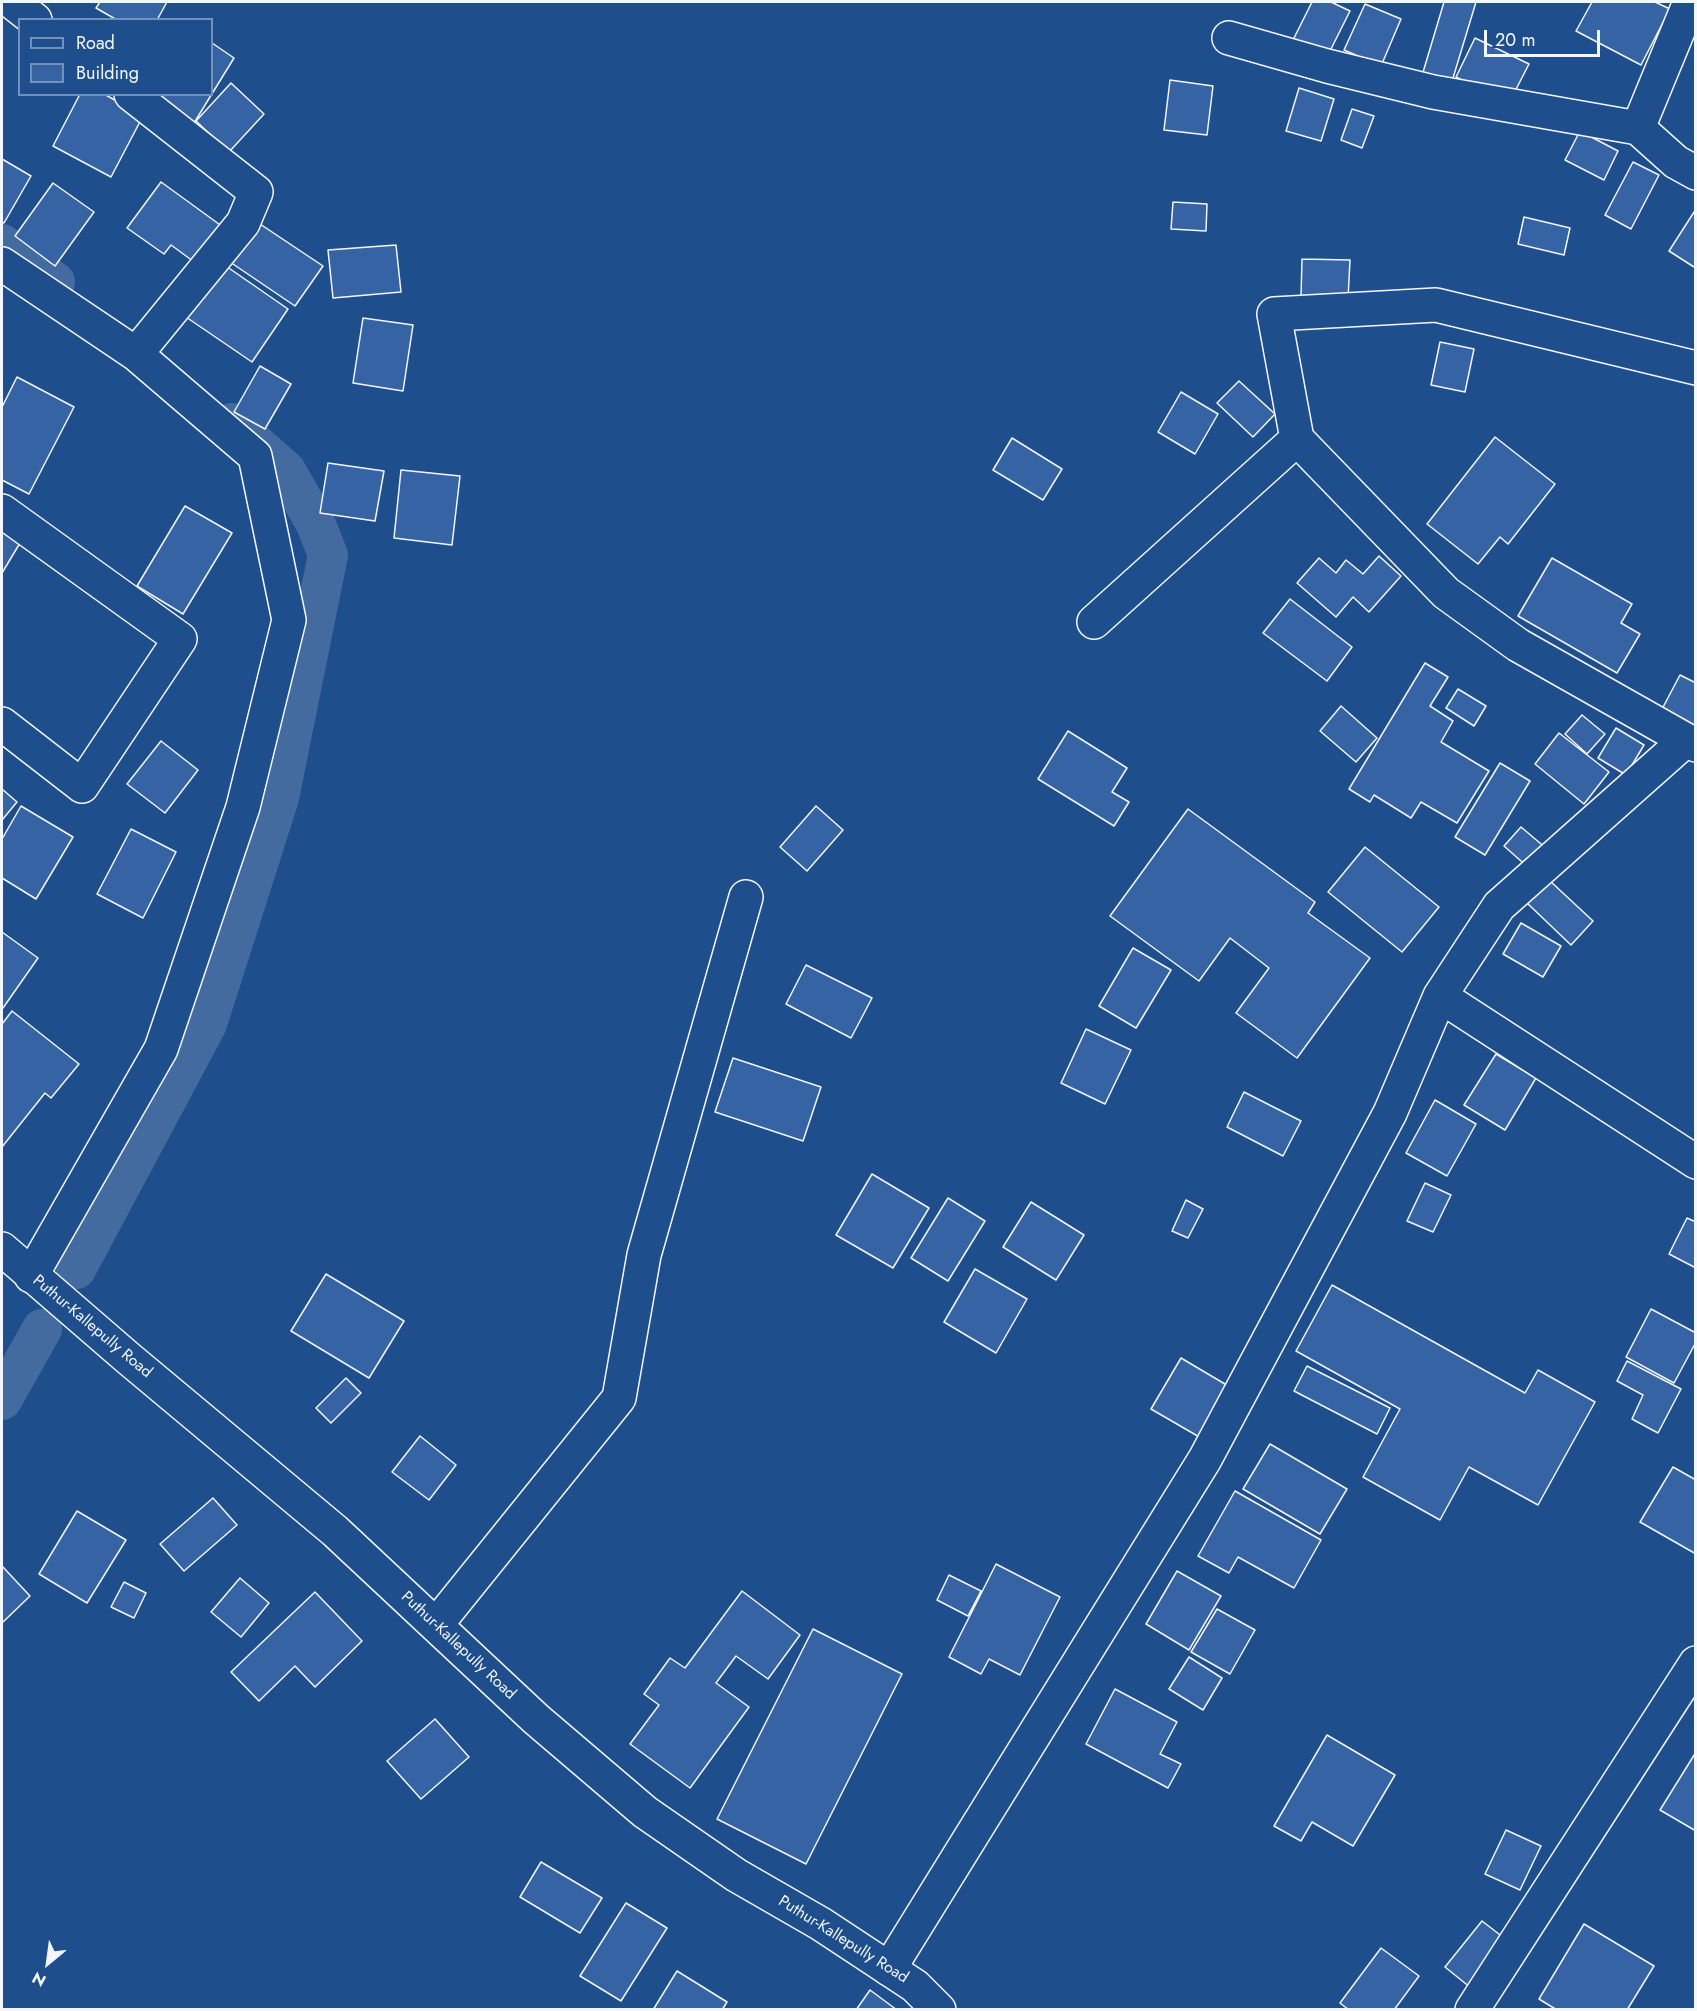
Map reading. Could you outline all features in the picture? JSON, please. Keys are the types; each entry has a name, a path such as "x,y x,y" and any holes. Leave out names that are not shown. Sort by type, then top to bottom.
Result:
{"street":[{"path":"12,2 32,18"},
{"path":"1638,128 1690,2"},
{"path":"1229,38 1327,66 1433,92 1638,128 1676,162 1695,173"},
{"path":"134,96 256,192 243,223 135,354"},
{"path":"2,264 135,354 255,456 289,620 243,807 161,1049 31,1276"},
{"path":"889,1969 1205,1459 1390,1113 1440,996 1498,906 1691,742 1518,645 1446,592 1297,439 1274,314 1436,305 1695,368"},
{"path":"1094,622 1297,439"},
{"path":"2,511 180,639 82,786 2,724"},
{"path":"436,1625 618,1398 644,1255 746,897"},
{"path":"1440,996 1695,1162"},
{"name":"Puthur-Kallepully Road","path":"2,1249 31,1276 336,1531 537,1719 645,1812 736,1875 820,1924 915,1986 939,2010"},
{"path":"1472,2010 1695,1664"}],"building":[{"path":"100,2 167,2 158,18 114,18 96,8"},
{"path":"1312,2 1331,2 1350,11 1326,59 1292,42"},
{"path":"1444,2 1476,2 1450,88 1421,79"},
{"path":"1592,2 1655,2 1670,9 1641,65 1576,31"},
{"path":"1365,4 1401,19 1381,66 1344,50"},
{"path":"1475,38 1529,64 1509,103 1456,77"},
{"path":"213,44 234,58 213,92"},
{"path":"1170,80 1213,86 1207,135 1164,130"},
{"path":"231,83 264,114 229,152 196,121"},
{"path":"1299,88 1334,99 1321,141 1286,131"},
{"path":"79,96 108,96 143,116 111,177 53,146"},
{"path":"151,96 211,96 194,123"},
{"path":"1352,109 1374,116 1362,148 1341,140"},
{"path":"1580,131 1618,151 1604,180 1565,160"},
{"path":"2,159 31,176 4,223 2,222"},
{"path":"1633,162 1659,175 1631,229 1605,215"},
{"path":"161,182 223,227 197,264 171,245 164,254 127,228"},
{"path":"53,183 94,212 55,266 15,236"},
{"path":"1173,202 1207,204 1206,231 1171,229"},
{"path":"1696,209 1696,264 1694,267 1669,251"},
{"path":"1524,217 1570,228 1564,255 1518,244"},
{"path":"257,222 323,266 295,306 230,262"},
{"path":"396,245 401,292 333,298 328,250"},
{"path":"1302,259 1350,260 1348,299 1301,297"},
{"path":"223,264 288,309 252,362 186,317"},
{"path":"363,318 413,325 403,391 353,383"},
{"path":"1440,342 1474,349 1465,392 1431,385"},
{"path":"260,366 291,384 265,429 234,412"},
{"path":"17,377 74,407 29,494 2,480 2,407"},
{"path":"1239,381 1275,414 1253,437 1217,403"},
{"path":"1181,392 1218,414 1195,454 1158,432"},
{"path":"1495,437 1555,484 1508,544 1500,537 1478,564 1427,524"},
{"path":"1012,438 1062,469 1043,500 993,470"},
{"path":"328,463 384,471 375,521 320,513"},
{"path":"401,470 460,476 452,545 394,538"},
{"path":"185,506 232,533 183,614 137,586"},
{"path":"2,531 20,543 2,573"},
{"path":"1379,556 1401,576 1369,612 1353,597 1336,617 1297,583 1319,558 1336,573 1346,560 1363,574"},
{"path":"1552,558 1632,604 1621,623 1640,634 1617,673 1518,616"},
{"path":"1290,599 1352,647 1327,681 1263,633"},
{"path":"1425,663 1448,677 1430,706 1453,721 1441,742 1489,771 1457,823 1421,802 1411,818 1374,795 1370,802 1349,789"},
{"path":"1680,675 1696,683 1695,729 1661,711"},
{"path":"1458,689 1486,706 1474,726 1446,708"},
{"path":"1341,706 1377,738 1356,762 1320,731"},
{"path":"1582,715 1605,734 1587,754 1565,734"},
{"path":"1616,728 1644,745 1626,775 1598,758"},
{"path":"1068,731 1127,768 1112,792 1129,802 1114,826 1038,779"},
{"path":"1559,733 1609,772 1584,804 1535,764"},
{"path":"161,741 198,770 165,813 127,784"},
{"path":"1500,763 1530,781 1485,855 1455,837"},
{"path":"2,789 17,802 2,820"},
{"path":"21,806 73,837 36,899 2,878 2,839"},
{"path":"816,806 843,830 807,871 780,847"},
{"path":"1188,809 1315,902 1308,913 1370,958 1297,1058 1236,1013 1269,968 1230,938 1199,981 1110,916"},
{"path":"1521,827 1547,849 1530,869 1504,846"},
{"path":"131,829 176,852 143,918 97,894"},
{"path":"1365,847 1439,907 1402,952 1328,892"},
{"path":"1549,880 1593,921 1571,945 1527,903"},
{"path":"1521,923 1561,946 1543,977 1503,954"},
{"path":"2,932 38,958 3,1008 2,1007"},
{"path":"1133,948 1171,970 1136,1028 1099,1006"},
{"path":"806,965 872,998 851,1038 786,1004"},
{"path":"12,1011 79,1064 51,1098 45,1093 2,1147 2,1024"},
{"path":"1086,1029 1131,1050 1105,1104 1061,1083"},
{"path":"1496,1054 1536,1078 1505,1130 1464,1105"},
{"path":"733,1058 821,1087 803,1141 715,1112"},
{"path":"1244,1092 1301,1121 1283,1156 1227,1127"},
{"path":"1435,1100 1476,1124 1447,1176 1406,1153"},
{"path":"872,1174 929,1208 893,1268 836,1235"},
{"path":"1425,1183 1451,1195 1433,1232 1407,1221"},
{"path":"948,1198 985,1221 948,1281 911,1258"},
{"path":"1186,1200 1203,1209 1188,1238 1172,1231"},
{"path":"1031,1202 1084,1235 1056,1280 1003,1247"},
{"path":"1687,1218 1696,1222 1696,1268 1669,1254"},
{"path":"975,1269 1027,1299 996,1353 944,1322"},
{"path":"326,1274 404,1321 369,1378 291,1331"},
{"path":"1332,1285 1525,1393 1538,1370 1595,1402 1538,1505 1469,1467 1440,1520 1363,1477 1400,1409 1296,1351"},
{"path":"1651,1309 1696,1333 1696,1342 1674,1383 1626,1357"},
{"path":"1181,1358 1230,1387 1201,1438 1151,1409"},
{"path":"1627,1361 1681,1389 1658,1433 1632,1419 1643,1395 1617,1381"},
{"path":"1307,1366 1390,1408 1377,1434 1294,1391"},
{"path":"346,1378 361,1393 331,1423 316,1408"},
{"path":"420,1436 456,1465 429,1500 392,1472"},
{"path":"1270,1444 1347,1489 1320,1534 1243,1489"},
{"path":"1673,1467 1696,1480 1696,1554 1640,1522"},
{"path":"1235,1491 1321,1540 1294,1588 1238,1557 1229,1573 1198,1556"},
{"path":"213,1498 237,1525 184,1571 160,1544"},
{"path":"77,1511 126,1540 87,1603 39,1574"},
{"path":"996,1564 1060,1597 1020,1675 989,1659 981,1674 949,1657"},
{"path":"2,1566 30,1596 2,1623"},
{"path":"1177,1571 1221,1596 1189,1650 1146,1624"},
{"path":"949,1575 981,1591 968,1616 937,1600"},
{"path":"240,1578 269,1603 241,1637 211,1612"},
{"path":"124,1582 146,1593 134,1618 111,1607"},
{"path":"742,1591 800,1635 768,1679 736,1656 716,1683 749,1707 690,1788 630,1744 659,1705 644,1694 670,1658 685,1668"},
{"path":"315,1592 362,1641 315,1687 295,1666 259,1701 231,1672"},
{"path":"1217,1609 1255,1630 1230,1674 1191,1652"},
{"path":"813,1629 902,1674 806,1864 717,1819"},
{"path":"1189,1657 1222,1678 1203,1710 1169,1689"},
{"path":"1115,1689 1177,1722 1160,1754 1181,1764 1168,1788 1086,1744"},
{"path":"435,1719 469,1757 421,1799 387,1761"},
{"path":"1327,1735 1395,1775 1353,1846 1312,1822 1301,1841 1274,1826"},
{"path":"1696,1752 1696,1831 1660,1810"},
{"path":"1506,1830 1541,1846 1520,1890 1485,1874"},
{"path":"541,1862 602,1898 580,1933 520,1897"},
{"path":"626,1903 667,1928 621,2001 580,1976"},
{"path":"1482,1921 1508,1941 1471,1988 1445,1967"},
{"path":"1584,1924 1654,1966 1627,2010 1557,2010 1539,1999"},
{"path":"1381,1948 1419,1976 1394,2010 1349,2010 1340,2003"},
{"path":"677,1971 727,2002 722,2010 653,2010"},
{"path":"870,1990 897,2010 856,2010"}],"waterway":[{"path":"2,244 55,282"},
{"path":"76,1269 207,1024 279,798 328,555 315,522 286,471 232,423"},
{"path":"2,1400 42,1329"}]}
